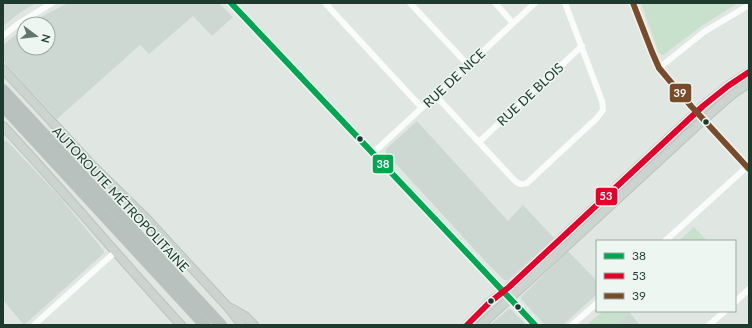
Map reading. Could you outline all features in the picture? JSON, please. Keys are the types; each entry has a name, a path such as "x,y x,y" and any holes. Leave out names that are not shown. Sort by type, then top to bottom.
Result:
{"highway":[{"name":"AUTOROUTE MÉTROPOLITAINE","path":"3,90 221,325"},
{"name":"AUTOROUTE MÉTROPOLITAINE","path":"3,106 205,325"}],"main road":[{"path":"3,69 90,163 144,216 227,306 242,325"},
{"path":"467,325 696,112 728,86 749,72"},
{"path":"481,325 703,120 734,93 749,84"},
{"path":"3,126 182,325"},
{"path":"227,306 246,316 254,325"}],"street":[{"path":"3,36 18,24 52,3"},
{"path":"231,3 535,325"},
{"path":"325,3 422,108"},
{"path":"410,3 468,65"},
{"path":"495,3 513,23"},
{"name":"RUE DE NICE","path":"373,153 535,3"},
{"path":"435,95 518,184 522,185 531,179 600,115 603,110 602,101 565,3"},
{"path":"633,3 659,68 666,78 703,120 748,167 666,240"},
{"path":"659,68 704,32 749,5"},
{"name":"RUE DE BLOIS","path":"478,142 582,46"},
{"path":"34,325 115,252"},
{"path":"736,301 749,289"},
{"path":"572,325 596,304"},
{"path":"709,325 724,312"}],"shaded area":[{"path":"3,3 36,3 3,26"},
{"path":"68,3 219,3 233,17 212,36 193,16 149,54 140,45 57,119 3,61 3,45 16,34 16,56 56,56 56,16 43,16"},
{"path":"417,121 508,221 523,205 554,238 508,280 504,280 486,262 386,153 386,149"},
{"path":"6,140 60,197 104,251 103,254 24,325 3,300 3,143"},
{"path":"568,251 596,280 596,295 563,325 545,325 521,299 521,297"},
{"path":"509,309 511,309 526,325 490,325"},
{"path":"629,312 640,325 615,325"}],"green space":[{"path":"641,3 738,3 703,25 663,55 659,53"},
{"path":"694,227 706,240 680,240"},
{"path":"602,312 629,312 615,325 587,325"}],"transit line":[{"name":"38","path":"231,3 535,325"},
{"name":"39","path":"633,3 659,68 691,106 749,169"},
{"name":"53","path":"467,325 703,106 728,86 749,72"}]}
